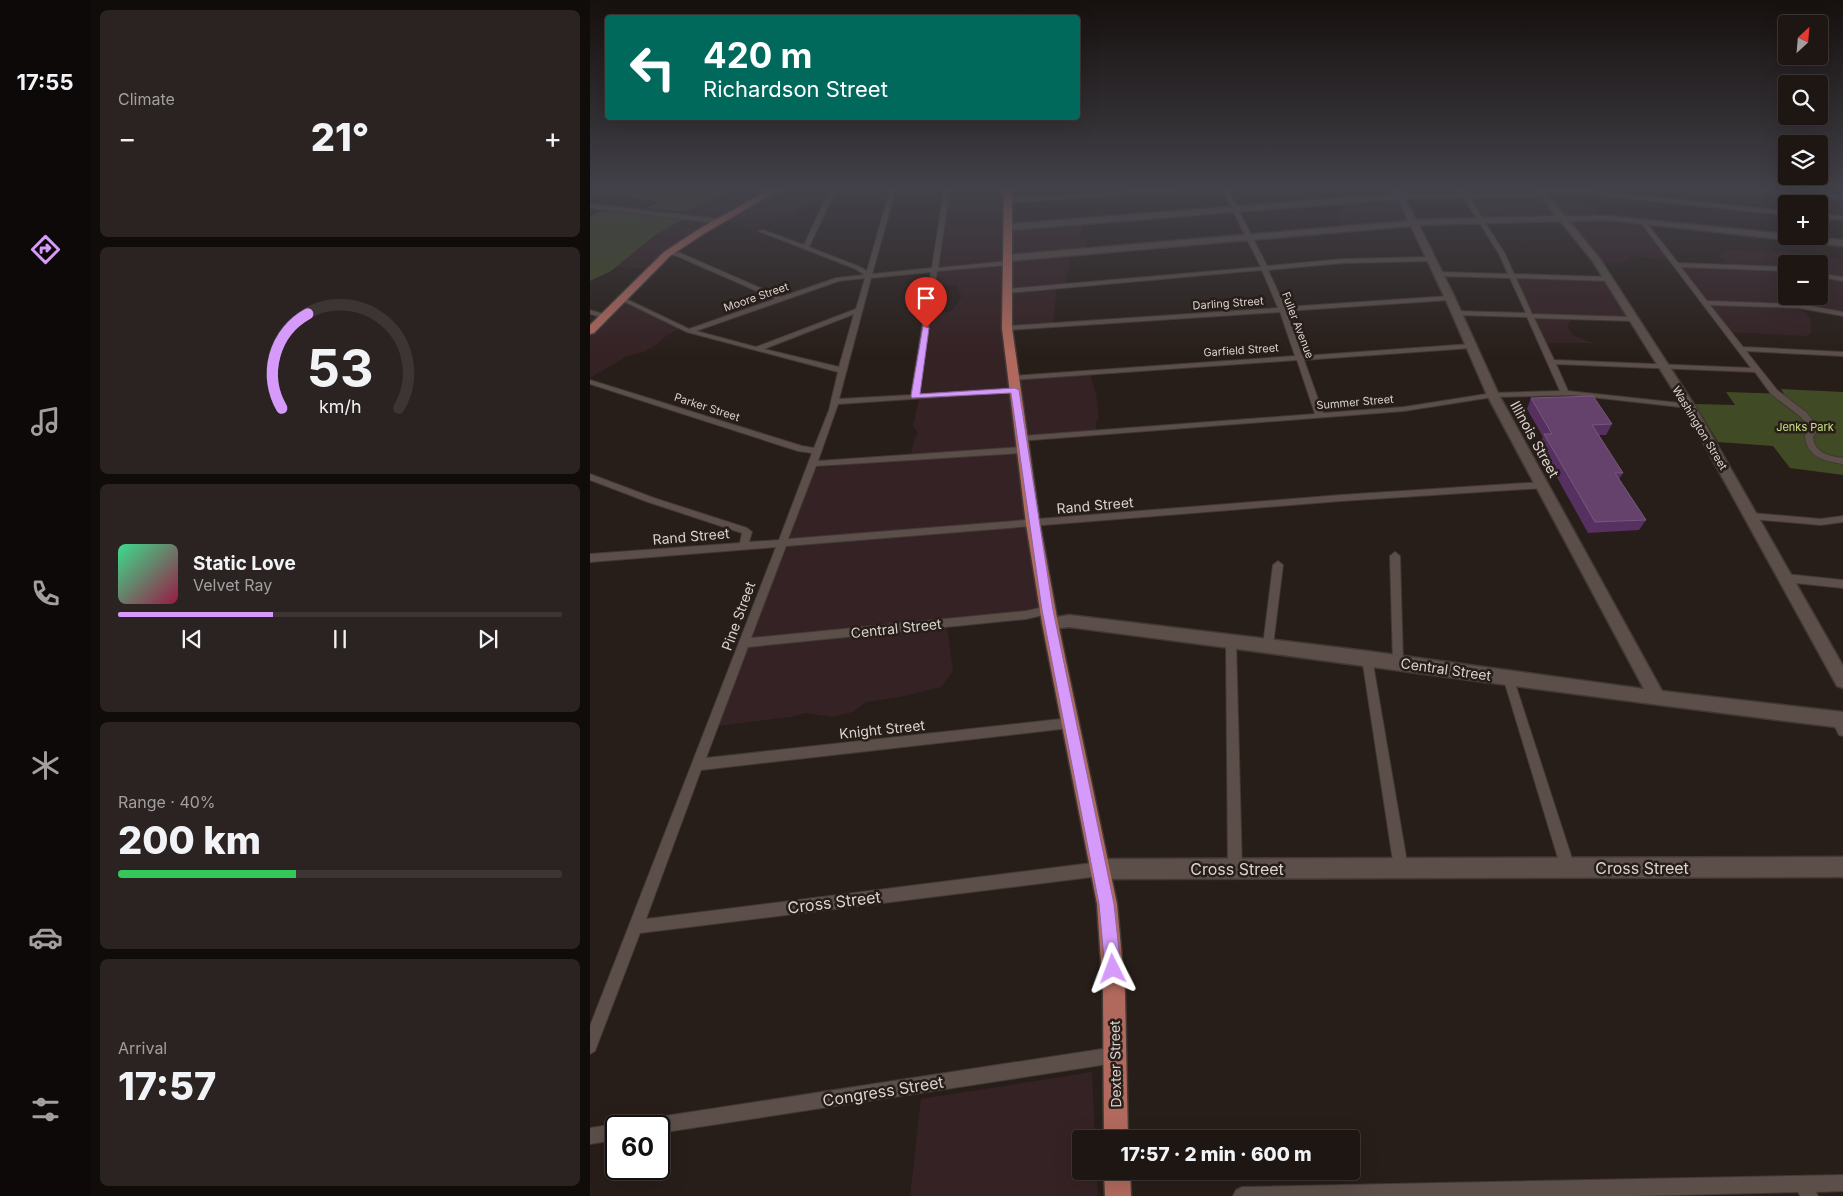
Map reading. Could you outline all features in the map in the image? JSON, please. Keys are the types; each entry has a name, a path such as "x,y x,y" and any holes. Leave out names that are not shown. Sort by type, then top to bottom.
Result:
{"main road":[{"path":"590,330 669,253 681,245"},
{"name":"Dexter Street","path":"1008,245 1007,328 1033,524 1049,617 1100,869 1110,933 1116,1130"},
{"path":"1117,1180 1118,1196"}],"street":[{"path":"798,245 858,268 868,275"},
{"name":"Pine Street","path":"590,1046 835,402 877,245"},
{"path":"915,396 939,245"},
{"path":"1008,260 1167,245"},
{"name":"Fuller Avenue","path":"1253,245 1282,309 1320,416"},
{"name":"Illinois Street","path":"1424,245 1493,395 1656,698"},
{"path":"1496,245 1531,316 1565,393"},
{"name":"Washington Street","path":"1584,245 1596,259 1689,406 1843,681"},
{"path":"1661,245 1774,392 1804,415 1815,430 1809,435 1810,446 1813,450 1824,458 1843,460"},
{"path":"669,253 678,254 780,299"},
{"path":"1007,291 1356,260 1431,259"},
{"name":"Moore Street","path":"689,331 838,279 1008,260"},
{"path":"1676,265 1778,269"},
{"path":"1438,274 1608,279"},
{"path":"1828,276 1843,279"},
{"name":"Darling Street","path":"1007,328 1450,298"},
{"path":"622,299 689,331 842,370"},
{"path":"1706,303 1804,307 1843,314"},
{"path":"756,348 859,310"},
{"path":"590,312 605,316"},
{"path":"1456,313 1633,319"},
{"name":"Garfield Street","path":"835,402 915,396 1014,384 1300,358 1471,346"},
{"path":"1741,349 1819,351 1843,354"},
{"path":"1551,362 1758,370"},
{"name":"Parker Street","path":"590,382 801,449 817,451"},
{"name":"Summer Street","path":"812,464 1404,409 1493,395 1565,393 1689,406"},
{"path":"590,477 650,500 744,530 747,532 744,545"},
{"name":"Rand Street","path":"590,558 1341,498 1543,485"},
{"path":"1751,516 1821,522 1843,519"},
{"path":"1395,556 1398,663"},
{"path":"1268,645 1278,565"},
{"path":"1785,578 1843,584"},
{"name":"Central Street","path":"744,643 1026,615 1367,658 1841,723"},
{"path":"1232,641 1235,869"},
{"path":"1367,658 1401,868"},
{"path":"1508,677 1568,868"},
{"name":"Knight Street","path":"697,765 1070,722"},
{"name":"Cross Street","path":"636,927 1100,869 1843,867"},
{"name":"Congress Street","path":"670,1123 1115,1055"},
{"path":"590,1136 605,1134"},
{"path":"1242,1196 1806,1190 1843,1183"}],"shaded area":[{"path":"643,245 686,245 650,269 615,267"},
{"path":"939,245 1086,245 1087,251 1068,253 1070,267 1065,277 1067,286 1057,287 1053,325 1009,329 1014,380 1090,374 1096,394 1099,417 1096,423 1096,434 1021,441 1043,614 947,626 953,671 941,687 900,697 866,702 853,712 832,717 805,713 791,717 708,727 807,469 910,458 914,440 918,433 913,426 919,398 915,396 927,314 949,312 962,296 957,289 959,285 933,287"},
{"path":"1584,245 1659,245 1671,260 1651,259 1632,255 1623,263 1599,263"},
{"path":"1732,250 1786,252 1807,255 1778,255 1778,305 1828,305 1828,258 1843,260 1843,315 1800,308 1810,318 1811,333 1806,336 1730,332 1678,266 1727,266 1719,255 1724,251"},
{"path":"1513,277 1609,280 1634,320 1572,318 1567,326 1574,336 1594,343 1544,343"},
{"path":"622,299 679,329 665,336 659,343 644,352 627,356 590,378 590,331"},
{"path":"1092,1072 1095,1130 1072,1130 1072,1180 1097,1180 1098,1196 910,1196 921,1099"}],"green space":[{"path":"590,245 643,245 611,271 590,281"},
{"name":"Jenks Park","path":"1781,389 1843,392 1843,475 1790,468 1773,446 1718,442 1695,404 1735,405 1726,392 1784,394"}],"building":[{"path":"1593,396 1612,424 1592,425 1623,473 1615,473 1646,520 1595,522 1544,434 1552,434 1531,398"}],"route":[{"path":"926,328 915,396 1015,390 1039,562 1107,904 1113,969"}]}
